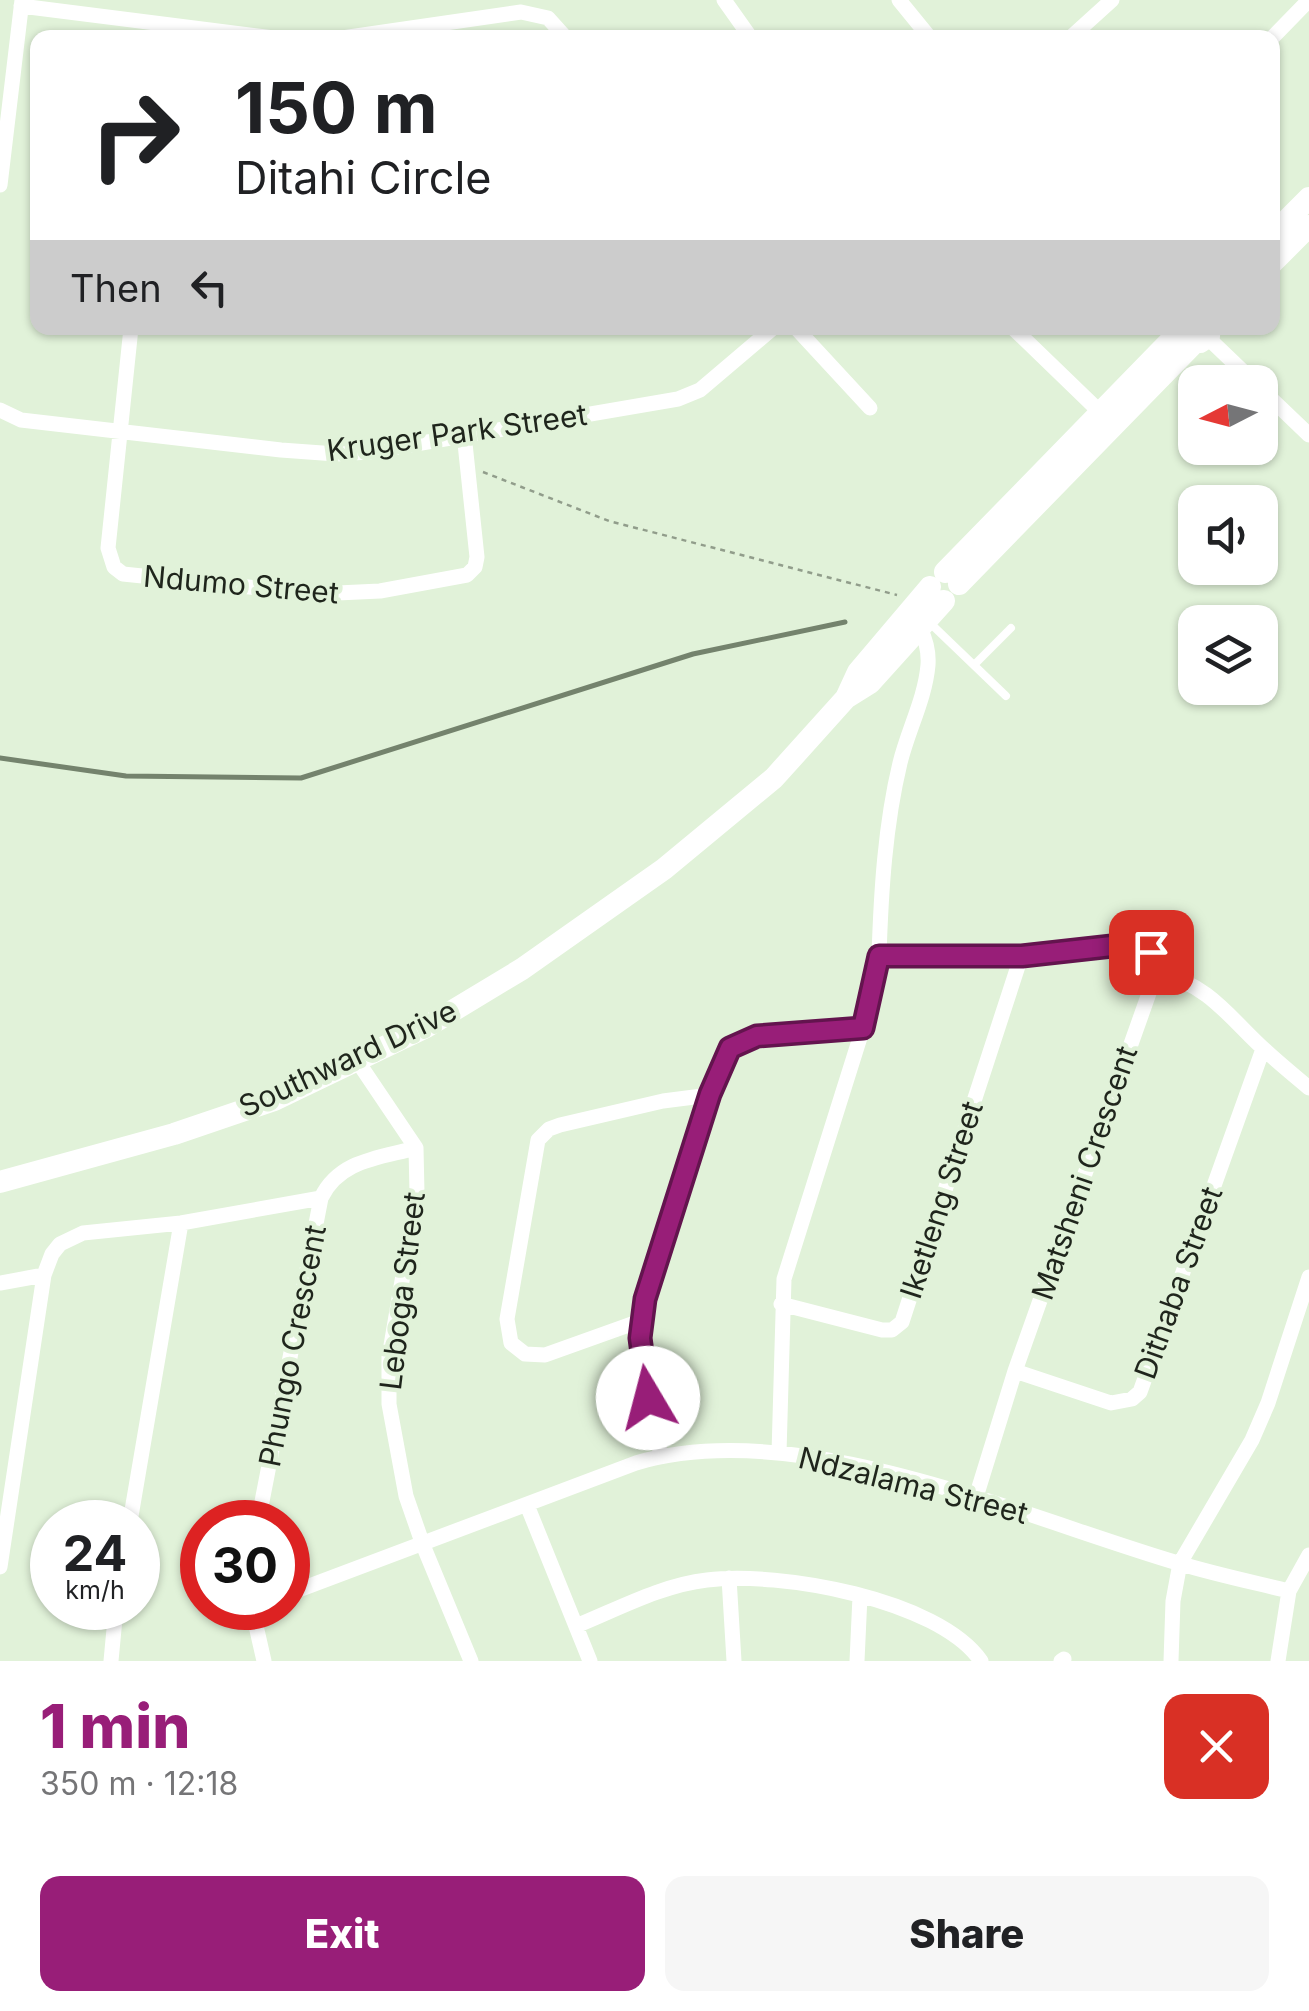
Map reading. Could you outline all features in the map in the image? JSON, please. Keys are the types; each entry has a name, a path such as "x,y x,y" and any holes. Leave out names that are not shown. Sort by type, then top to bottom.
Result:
{"main road":[{"path":"1280,228 1309,198"},
{"path":"1280,256 1307,233"},
{"path":"935,599 1100,412 1193,335"},
{"path":"935,599 1193,335"},
{"name":"Southward Drive","path":"0,1182 274,1100 426,1028 522,969 664,869 774,778 846,698 858,672 935,599"}],"street":[{"path":"724,0 745,30"},
{"path":"898,0 923,30"},
{"path":"1079,30 1112,0"},
{"path":"1280,30 1309,0"},
{"path":"0,185 21,3 167,30"},
{"path":"397,30 521,12 548,18 559,30"},
{"name":"Ndumo Street","path":"129,335 108,548 114,567 132,577 316,594 380,591 457,578 475,567 477,558 464,434"},
{"name":"Kruger Park Street","path":"0,410 21,420 118,432 336,454 369,452 678,399 700,390 765,335"},
{"path":"802,335 870,408"},
{"path":"1020,335 1100,412"},
{"path":"1197,335 1234,365"},
{"path":"1278,405 1309,435"},
{"path":"779,1453 781,1304 790,1257 863,1028 879,956 880,910 894,798 928,667 935,599"},
{"path":"879,956 1022,956 1133,945 1151,952 1164,976 1190,985 1210,1000 1309,1088"},
{"name":"Iketleng Street","path":"781,1304 882,1330 892,1330 902,1322 1022,956"},
{"name":"Matsheni Crescent","path":"976,1497 1016,1370 1150,988 1157,978 1164,976"},
{"path":"661,1456 642,1368 640,1321 723,1057 737,1042 757,1036 863,1028"},
{"name":"Dithaba Street","path":"1016,1370 1111,1403 1132,1399 1140,1392 1262,1048"},
{"path":"358,1062 416,1148"},
{"path":"640,1321 544,1356 526,1354 511,1343 507,1319 538,1140 560,1125 710,1094"},
{"name":"Phungo Crescent","path":"262,1500 321,1198 337,1174 416,1148"},
{"name":"Leboga Street","path":"416,1148 416,1193 390,1357 389,1404 396,1451 423,1544 471,1661"},
{"path":"0,1568 44,1275 52,1254 70,1238 321,1198"},
{"path":"134,1500 182,1223"},
{"path":"0,1283 44,1275"},
{"path":"1171,1661 1173,1602 1180,1564 1252,1440 1309,1277"},
{"name":"Ndzalama Street","path":"423,1544 661,1456 779,1453 856,1466 976,1497 1180,1564 1289,1591"},
{"path":"528,1506 590,1661"},
{"path":"310,1586 423,1544"},
{"path":"1278,1661 1289,1591 1309,1555"},
{"path":"576,1626 676,1586 729,1578 768,1579 860,1596 934,1622 953,1632 980,1661"},
{"path":"729,1578 734,1661"},
{"path":"856,1661 860,1596"},
{"path":"110,1661 114,1630"},
{"path":"257,1630 264,1661"}],"lane":[{"path":"935,599 974,665 1006,696"},
{"path":"974,665 1011,628"}],"path":[{"path":"468,466 609,521 935,599"}],"waterway":[{"path":"0,758 126,776 301,778 693,654 845,622"}],"route":[{"path":"648,1398 640,1338 645,1299 710,1094 730,1048 757,1036 863,1028 879,956 1022,956 1121,945 1144,946 1151,952"}]}
